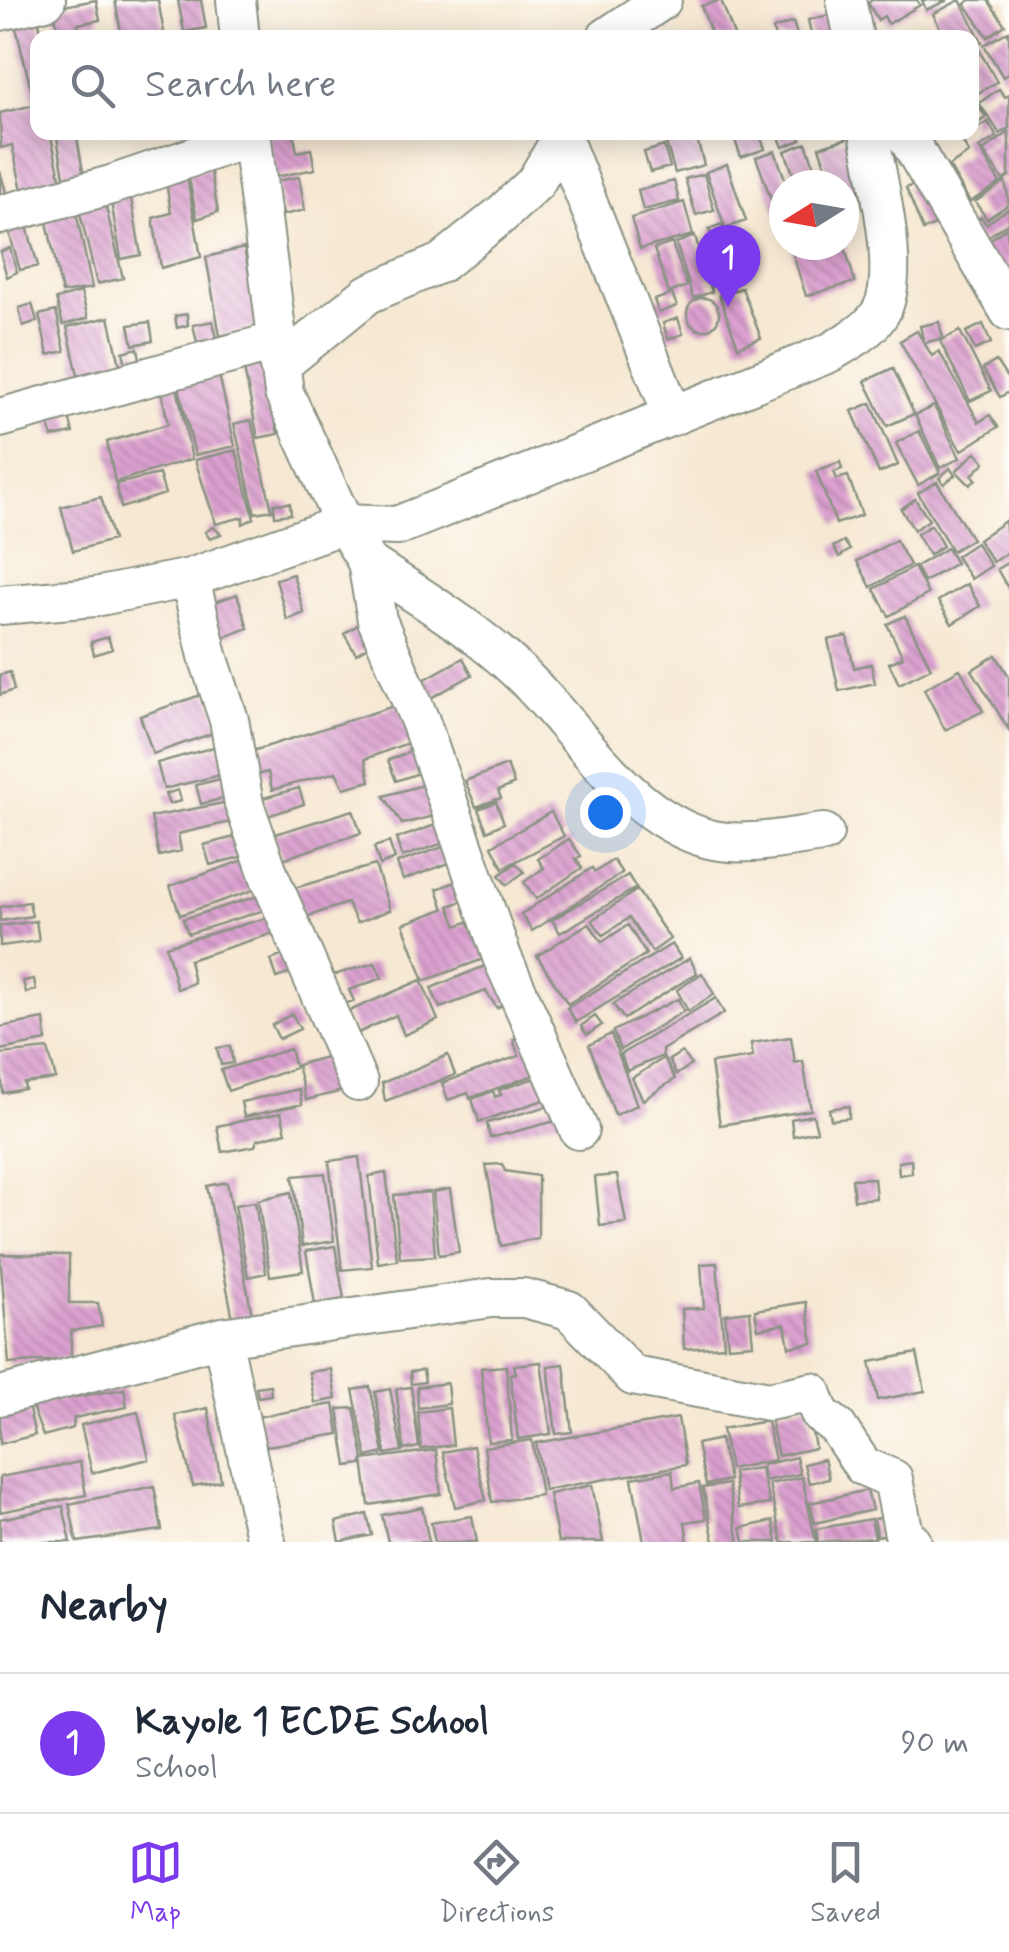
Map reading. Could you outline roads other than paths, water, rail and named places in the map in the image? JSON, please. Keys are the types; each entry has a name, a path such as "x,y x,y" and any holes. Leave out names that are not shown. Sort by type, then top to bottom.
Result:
{"street":[{"path":"0,11 46,0"},
{"path":"236,0 239,30"},
{"path":"618,30 662,0"},
{"path":"846,0 852,30"},
{"path":"0,215 111,185 237,140"},
{"path":"252,140 284,393 344,524 367,562 377,620 420,721 502,958 579,1130"},
{"path":"0,418 277,354 368,294 441,262 535,183 562,140"},
{"path":"566,140 673,416"},
{"path":"0,605 95,597 190,578 344,524 397,526 829,353 862,334 881,314 888,292 888,253 871,140"},
{"path":"909,140 1008,309"},
{"path":"367,562 487,644 522,675 636,798 670,823 712,840 750,841 824,833"},
{"path":"190,578 229,720 244,804 270,878 358,1082"},
{"path":"0,1396 222,1337 473,1299 524,1298 569,1310 633,1376 769,1400 812,1392 820,1414 837,1426 863,1466 893,1479 904,1534 912,1542"},
{"path":"222,1337 266,1542"}],"place":[{"name":"Kayole 1 ECDE School","path":"728,307"}]}
